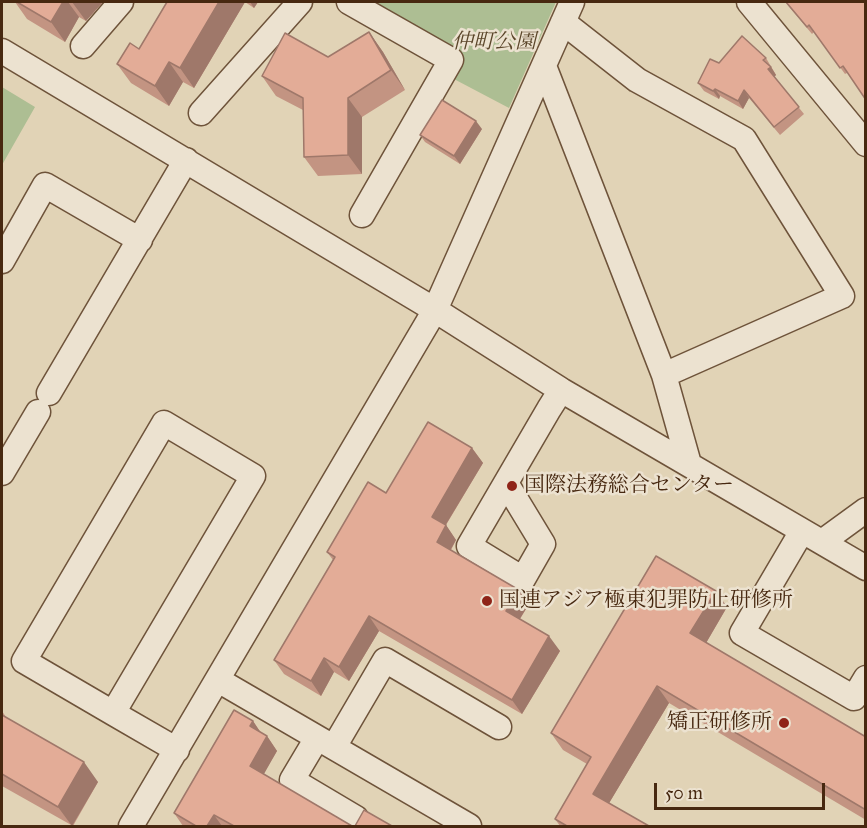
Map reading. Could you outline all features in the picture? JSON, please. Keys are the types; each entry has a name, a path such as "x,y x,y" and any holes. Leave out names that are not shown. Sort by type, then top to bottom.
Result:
{"street":[{"path":"83,46 121,2"},
{"path":"201,113 300,2"},
{"path":"349,2 451,60 362,215"},
{"path":"749,2 866,144"},
{"path":"768,2 866,120"},
{"path":"131,826 435,310 567,12 637,80 744,139 842,296 664,375"},
{"path":"2,51 435,310 561,390 866,568"},
{"path":"544,66 664,375 689,464"},
{"path":"2,473 186,160"},
{"path":"2,261 45,186 140,240"},
{"path":"506,483 561,390"},
{"path":"113,713 253,476 164,423 24,661 113,713 177,750"},
{"path":"866,510 812,536 742,633 854,698 866,678"},
{"path":"356,818 292,780 326,742 385,660 499,727"},
{"path":"218,680 469,826"}],"green space":[{"name":"仲町公園","path":"374,2 556,2 509,108 452,78 452,50"},
{"path":"2,87 35,107 2,165"}],"building":[{"path":"17,2 63,2 51,22"},
{"path":"167,2 219,2 180,68 169,62 155,86 117,64 130,43 139,49"},
{"path":"786,2 866,2 866,100 843,66 840,68 809,25 807,27"},
{"path":"369,32 391,70 348,98 348,155 304,157 303,98 262,76 285,33 328,57"},
{"path":"742,36 766,58 763,60 771,67 768,69 799,107 774,127 744,90 738,101 698,83 710,59 719,63"},
{"path":"442,100 476,121 454,156 420,135"},
{"path":"428,422 472,448 432,517 446,525 437,542 519,590 506,611 549,636 512,700 369,616 339,667 324,658 311,681 274,660 335,557 327,552 368,482 386,493"},
{"path":"656,556 716,591 690,633 866,737 866,810 657,686 593,794 649,826 567,826 555,819 591,757 551,733"},
{"path":"234,710 253,721 250,726 267,736 250,766 352,826 234,826 214,815 207,826 196,826 174,813"},
{"path":"2,715 84,762 58,807 2,774"},
{"path":"364,810 392,826 355,826"}],"place":[{"name":"国際法務総合センター","path":"512,486"},
{"name":"国連アジア極東犯罪防止研修所","path":"487,601"},
{"name":"矯正研修所","path":"784,723"}]}
